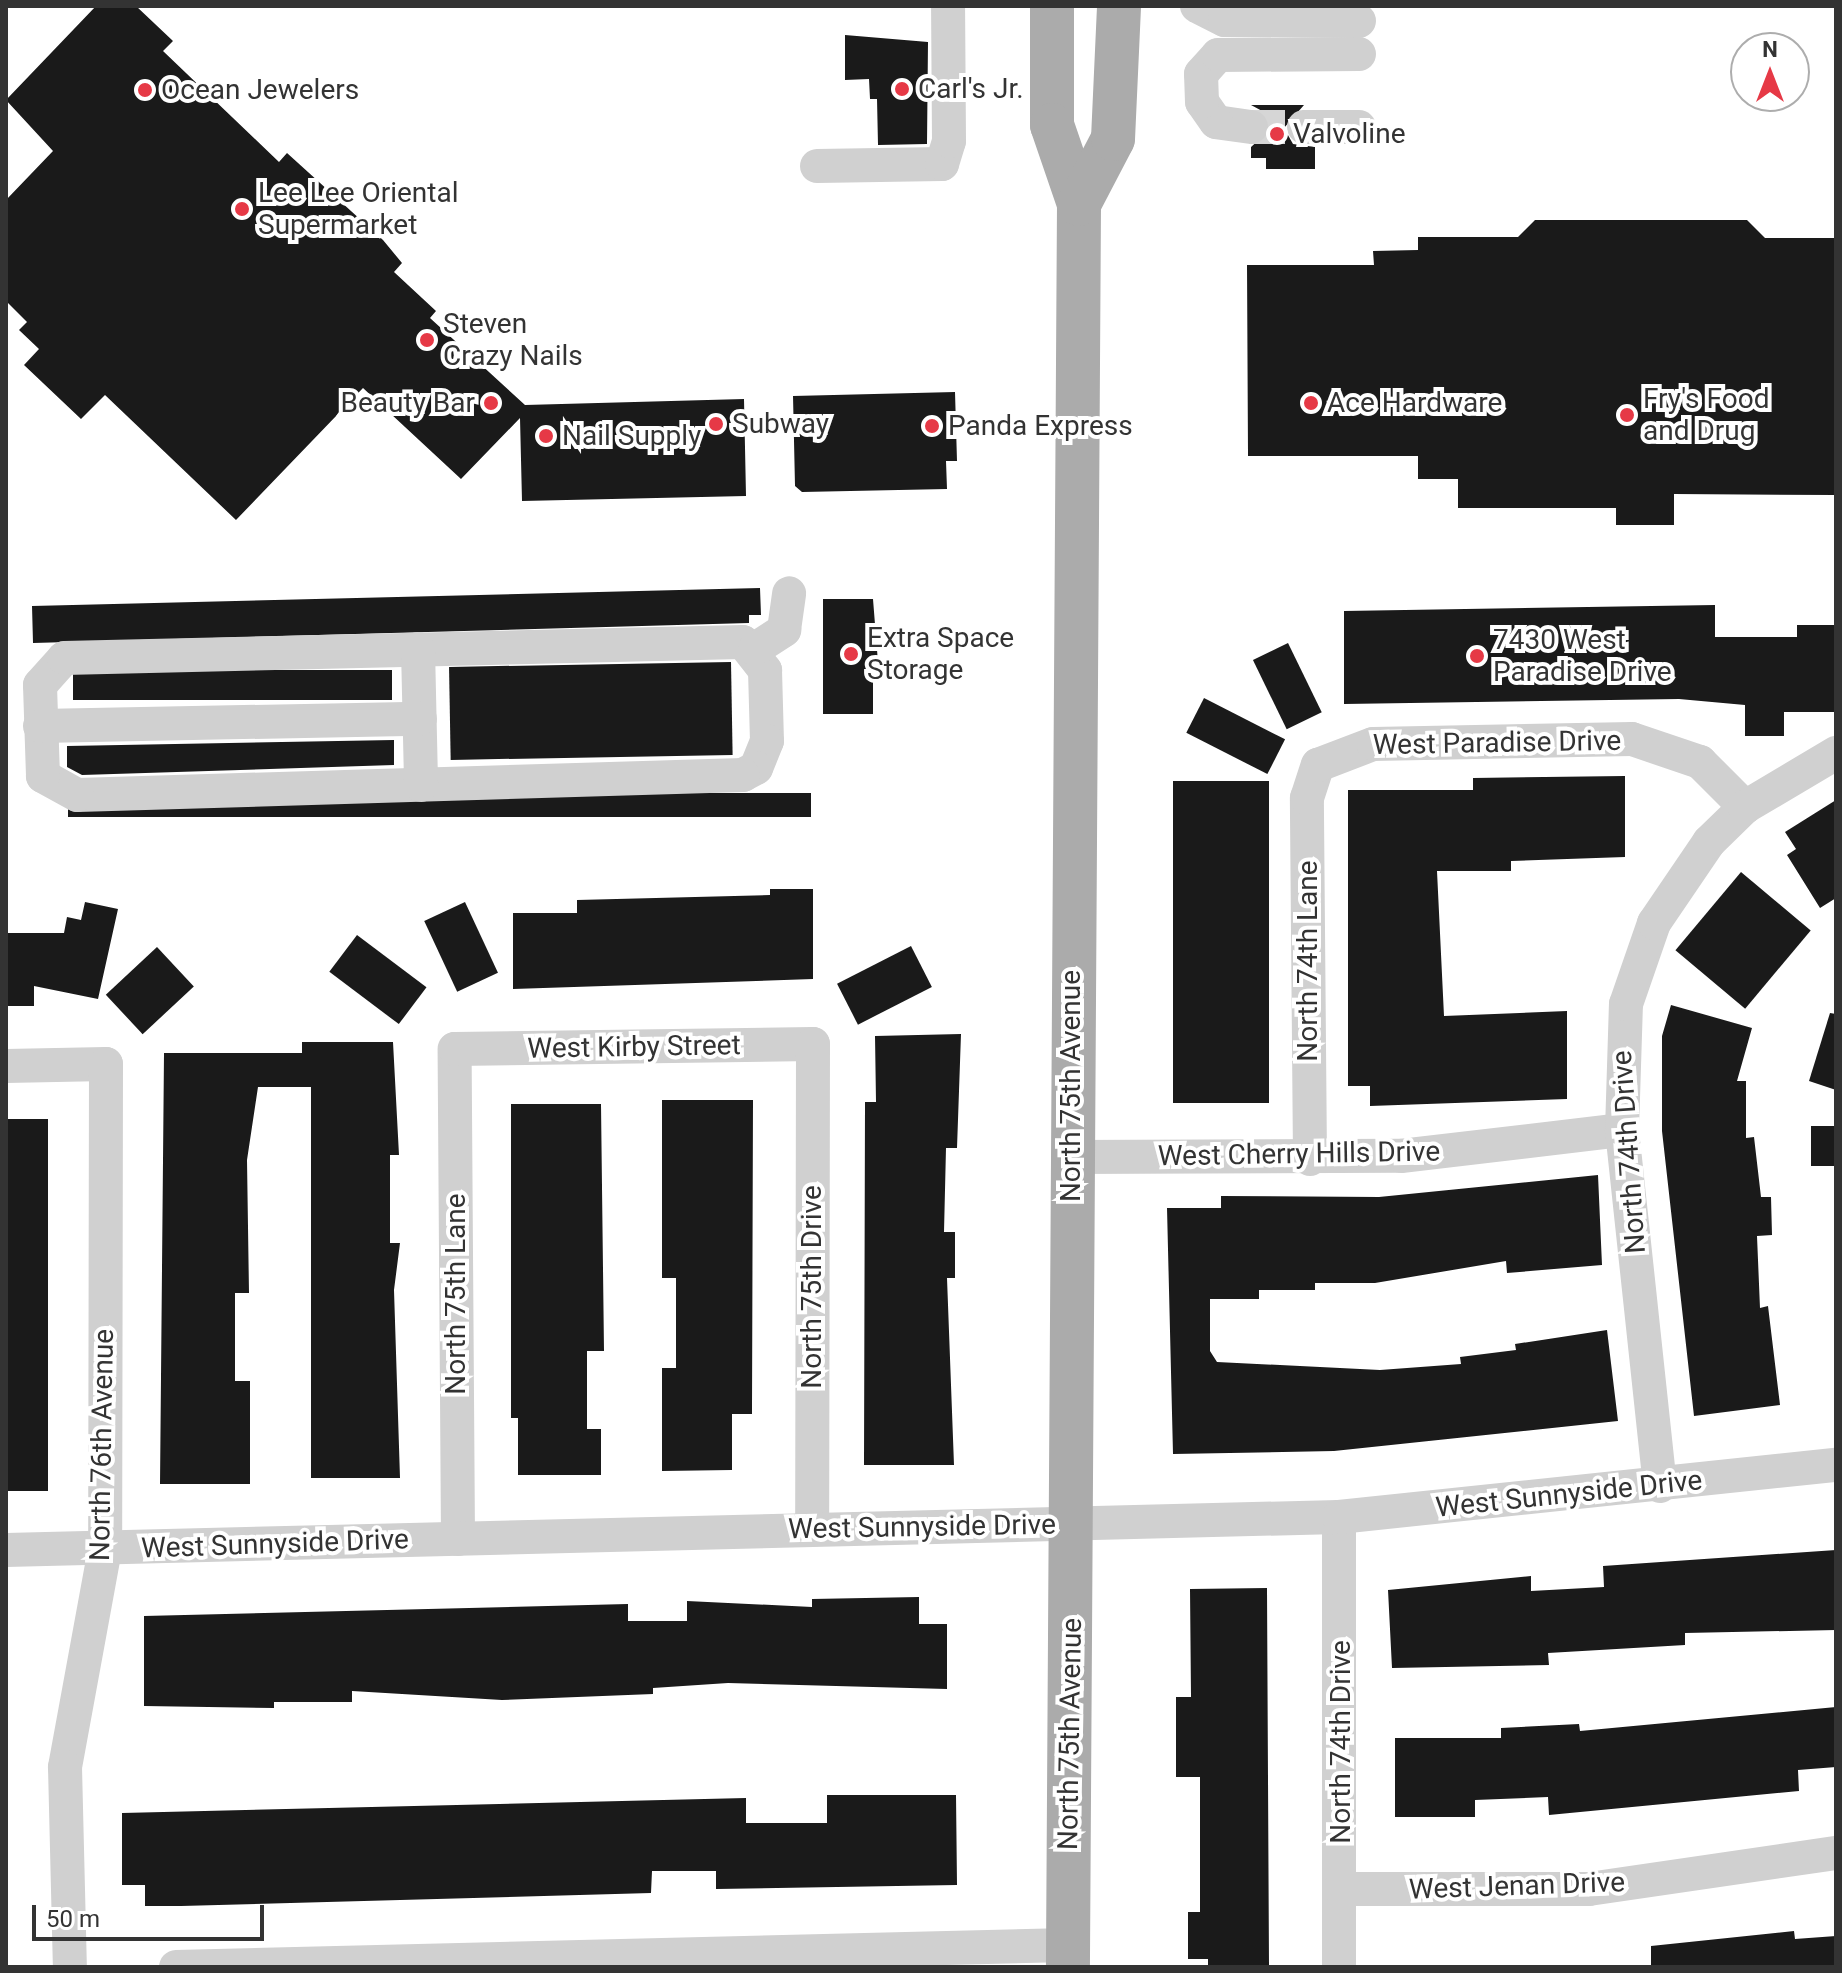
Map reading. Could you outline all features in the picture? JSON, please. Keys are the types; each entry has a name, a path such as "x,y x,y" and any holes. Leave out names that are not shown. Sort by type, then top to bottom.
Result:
{"main road":[{"name":"North 75th Avenue","path":"1052,6 1052,125 1079,204 1068,1956"},
{"name":"North 75th Avenue","path":"1079,204 1113,139 1119,6"}],"street":[{"path":"817,166 942,164 949,141 948,6"},
{"path":"1197,6 1225,20 1359,37 1218,55 1201,74 1202,102 1216,122 1251,127"},
{"path":"1304,127 1359,127"},
{"path":"755,649 784,630 789,593"},
{"path":"731,641 755,649 765,670 767,741 756,768 743,775 65,793 43,776 40,685 64,658 418,649 731,641"},
{"path":"418,649 421,785"},
{"path":"40,726 420,719"},
{"name":"West Paradise Drive","path":"1318,765 1373,744 1632,739 1700,762 1745,807"},
{"path":"1745,807 1836,753"},
{"name":"North 74th Lane","path":"1310,1159 1307,798 1318,765"},
{"name":"North 74th Drive","path":"1660,1486 1622,1130 1621,1043 1634,971 1676,882 1745,807"},
{"name":"West Kirby Street","path":"455,1049 813,1044"},
{"name":"North 75th Drive","path":"812,1529 813,1044"},
{"name":"North 75th Lane","path":"455,1049 458,1539"},
{"name":"North 76th Avenue","path":"6,1066 106,1064 105,1549 67,1740 70,1967"},
{"name":"West Cherry Hills Drive","path":"1071,1157 1310,1159 1401,1156 1622,1130"},
{"name":"West Sunnyside Drive","path":"6,1550 1339,1517 1660,1486 1836,1465"},
{"name":"North 74th Drive","path":"1339,1517 1339,1967"},
{"name":"West Jenan Drive","path":"1340,1889 1589,1889 1836,1853"},
{"path":"176,1967 1068,1956"}],"building":[{"path":"96,6 136,6 173,41 163,51 279,162 287,153 383,240 402,263 394,272 436,311 430,318 525,405 744,399 746,496 522,501 520,418 461,479 363,388 236,520 105,395 81,419 24,365 39,349 19,330 27,322 6,301 6,200 53,151 6,100"},
{"name":"Carl's Jr.","path":"845,35 928,42 927,144 878,145 877,99 870,99 869,79 845,80"},
{"name":"Valvoline","path":"1251,105 1304,105 1284,128 1293,144 1315,147 1315,169 1266,169 1266,158 1251,158 1251,147 1271,129 1264,112"},
{"name":"Fry's Food and Drug","path":"1535,220 1747,220 1765,238 1836,238 1836,495 1674,494 1674,525 1616,525 1616,508 1458,508 1458,479 1418,479 1418,456 1248,456 1247,265 1374,265 1373,251 1418,250 1418,237 1518,237"},
{"path":"955,392 957,461 946,461 947,489 802,492 795,486 793,396"},
{"path":"760,588 761,615 749,615 749,623 33,643 32,606"},
{"name":"Extra Space Storage","path":"823,599 873,599 879,675 873,675 873,714 823,714"},
{"path":"1715,605 1715,637 1797,637 1797,625 1834,625 1834,712 1784,712 1784,736 1745,736 1745,705 1679,699 1344,704 1344,611"},
{"path":"1288,643 1322,712 1287,729 1253,660"},
{"path":"731,662 733,755 451,760 449,667"},
{"path":"73,670 392,670 392,700 73,700"},
{"path":"1204,698 1285,739 1267,774 1186,733"},
{"path":"394,740 394,765 82,775 67,767 67,746"},
{"path":"1625,776 1625,857 1511,861 1511,871 1437,871 1444,1016 1567,1011 1567,1099 1370,1106 1370,1086 1348,1086 1348,790 1473,790 1473,778"},
{"path":"1173,781 1269,781 1269,1103 1173,1103"},
{"path":"68,793 811,793 811,817 68,817"},
{"path":"1836,800 1836,898 1820,908 1787,855 1796,849 1785,832"},
{"path":"1741,872 1811,930 1745,1009 1675,950"},
{"path":"770,889 813,889 813,979 513,989 513,913 577,913 577,900 770,895"},
{"path":"85,902 118,909 98,999 34,986 34,1006 6,1006 6,933 64,933 67,917 81,920"},
{"path":"465,902 498,973 457,992 424,921"},
{"path":"357,935 426,987 399,1024 329,972"},
{"path":"911,946 932,987 858,1025 837,984"},
{"path":"157,947 194,986 143,1034 106,995"},
{"path":"1671,1005 1752,1028 1737,1081 1746,1081 1746,1138 1754,1137 1761,1197 1771,1197 1772,1235 1757,1236 1760,1308 1768,1306 1780,1405 1694,1416 1662,1131 1662,1036"},
{"path":"1830,1013 1836,1014 1836,1090 1809,1081"},
{"path":"961,1034 957,1148 946,1148 944,1232 955,1232 955,1278 947,1278 954,1465 864,1465 865,1102 876,1102 875,1036"},
{"path":"302,1042 393,1042 399,1155 390,1155 390,1243 400,1243 394,1290 400,1478 311,1478 311,1087 258,1087 247,1160 249,1293 235,1293 235,1381 250,1381 250,1484 160,1484 164,1053 302,1053"},
{"path":"662,1100 753,1100 752,1414 732,1414 732,1470 662,1471 662,1368 676,1368 676,1278 662,1278"},
{"path":"511,1104 601,1104 604,1351 587,1351 587,1429 601,1429 601,1475 518,1475 518,1418 511,1418"},
{"path":"6,1119 48,1119 48,1491 6,1491"},
{"path":"1811,1126 1836,1126 1836,1166 1811,1166"},
{"path":"1598,1175 1602,1265 1507,1273 1506,1261 1375,1283 1315,1283 1315,1290 1259,1290 1259,1299 1210,1299 1210,1351 1217,1362 1380,1370 1461,1364 1460,1357 1516,1350 1515,1344 1607,1330 1618,1421 1334,1451 1173,1454 1167,1208 1221,1208 1221,1196 1379,1197"},
{"path":"1836,1550 1836,1630 1685,1633 1685,1645 1548,1653 1549,1665 1392,1668 1388,1590 1531,1576 1531,1591 1604,1587 1603,1566"},
{"path":"1267,1588 1269,1967 1208,1967 1208,1959 1188,1959 1188,1912 1200,1912 1200,1777 1176,1777 1176,1697 1191,1697 1190,1589"},
{"path":"919,1597 919,1624 947,1624 947,1689 728,1683 653,1688 653,1694 502,1700 352,1691 352,1702 274,1702 274,1708 144,1706 144,1616 628,1604 628,1621 687,1621 687,1601 812,1607 812,1599"},
{"path":"1836,1707 1836,1767 1798,1770 1799,1791 1549,1815 1548,1797 1475,1800 1475,1817 1395,1817 1395,1738 1501,1738 1501,1728 1579,1724 1580,1731"},
{"path":"827,1795 956,1795 957,1885 716,1889 716,1871 652,1871 651,1893 145,1906 145,1885 122,1885 122,1813 746,1798 746,1823 827,1823"},
{"path":"1794,1931 1795,1939 1836,1936 1836,1967 1651,1967 1651,1946"}],"tunnel":[{"path":"1251,127 1304,127"}],"place":[{"name":"Carl's Jr.","path":"902,89"},
{"name":"Ocean Jewelers","path":"145,90"},
{"name":"Valvoline","path":"1277,134"},
{"name":"Lee Lee Oriental Supermarket","path":"242,209"},
{"name":"Steven Crazy Nails","path":"427,340"},
{"name":"Beauty Bar","path":"491,403"},
{"name":"Ace Hardware","path":"1311,403"},
{"name":"Fry's Food and Drug","path":"1627,415"},
{"name":"Subway","path":"716,424"},
{"name":"Panda Express","path":"932,426"},
{"name":"Nail Supply","path":"546,436"},
{"name":"Extra Space Storage","path":"851,654"},
{"name":"7430 West Paradise Drive","path":"1477,656"}]}
